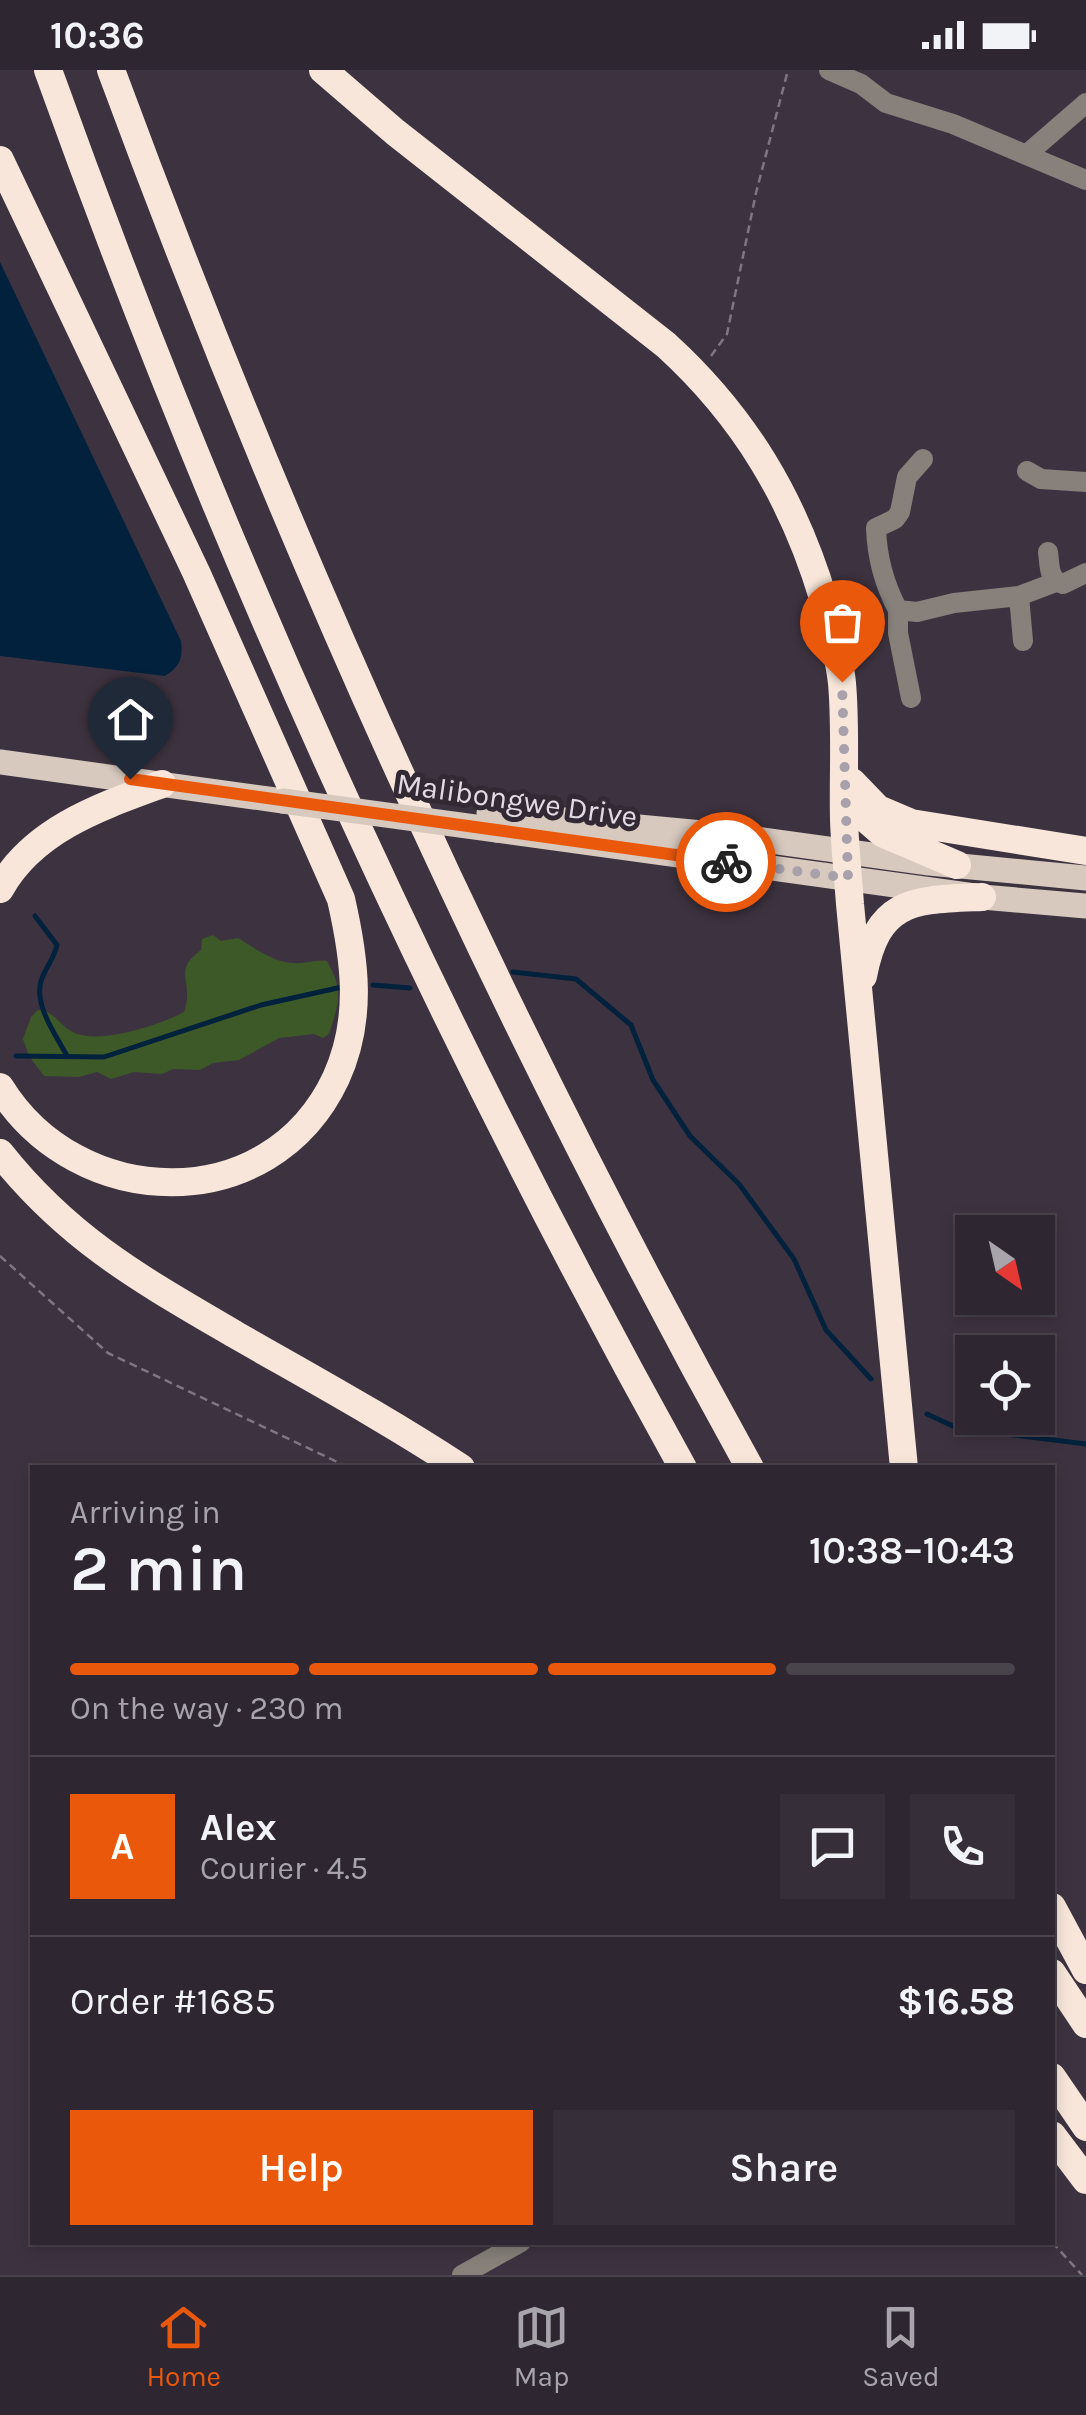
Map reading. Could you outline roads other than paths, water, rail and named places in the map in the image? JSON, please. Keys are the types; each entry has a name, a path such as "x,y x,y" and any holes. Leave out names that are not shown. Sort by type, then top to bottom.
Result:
{"highway":[{"path":"48,70 185,427 341,791 508,1139 680,1465"},
{"path":"111,70 280,506 398,775 588,1166 748,1465"},
{"path":"323,70 696,372 770,472 807,545 842,682 847,865 904,1465"},
{"path":"0,160 196,572 341,899 354,954 356,986 350,1036 336,1079 313,1114 276,1148 224,1176 153,1183 88,1166 60,1151 34,1130 0,1087"},
{"path":"844,738 858,812 865,821 902,844 957,866"},
{"path":"852,782 878,810 911,823 1086,852"},
{"path":"0,889 28,853 64,825 162,784"},
{"path":"859,998 868,947 898,910 925,899 982,897"},
{"path":"0,1153 71,1229 130,1274 456,1465"},
{"path":"1055,1912 1086,1970"},
{"path":"1055,1978 1086,2024"},
{"path":"1055,2081 1086,2127"},
{"path":"1055,2139 1086,2180"}],"main road":[{"name":"Malibongwe Drive","path":"0,746 493,822 847,865 957,866 1086,878"},
{"name":"Malibongwe Drive","path":"0,762 162,784 279,792"},
{"name":"Malibongwe Drive","path":"847,865 982,897 1086,906"}],"street":[{"path":"829,70 861,84 886,103 953,124 1086,180"},
{"path":"1026,155 1086,103"},
{"path":"910,698 898,633 898,610 886,588 876,548 876,528 895,519 900,512 907,477 923,459"},
{"path":"1027,471 1041,479 1086,482"},
{"path":"1048,552 1050,574 1056,582 1063,584 1086,572"},
{"path":"898,610 917,612 1020,596 1056,582"},
{"path":"1020,596 1023,642"},
{"path":"462,2275 516,2245"}],"water":[{"path":"0,262 181,641 179,662 165,676 0,656"}],"waterway":[{"path":"35,916 57,945 40,991 47,1020 67,1056"},
{"path":"513,972 576,979 631,1025 653,1080 690,1136 739,1184 794,1259 826,1330 871,1379"},
{"path":"373,985 410,988"},
{"path":"16,1056 104,1057 261,1005 342,987"},
{"path":"927,1414 957,1428 1086,1444"}]}
